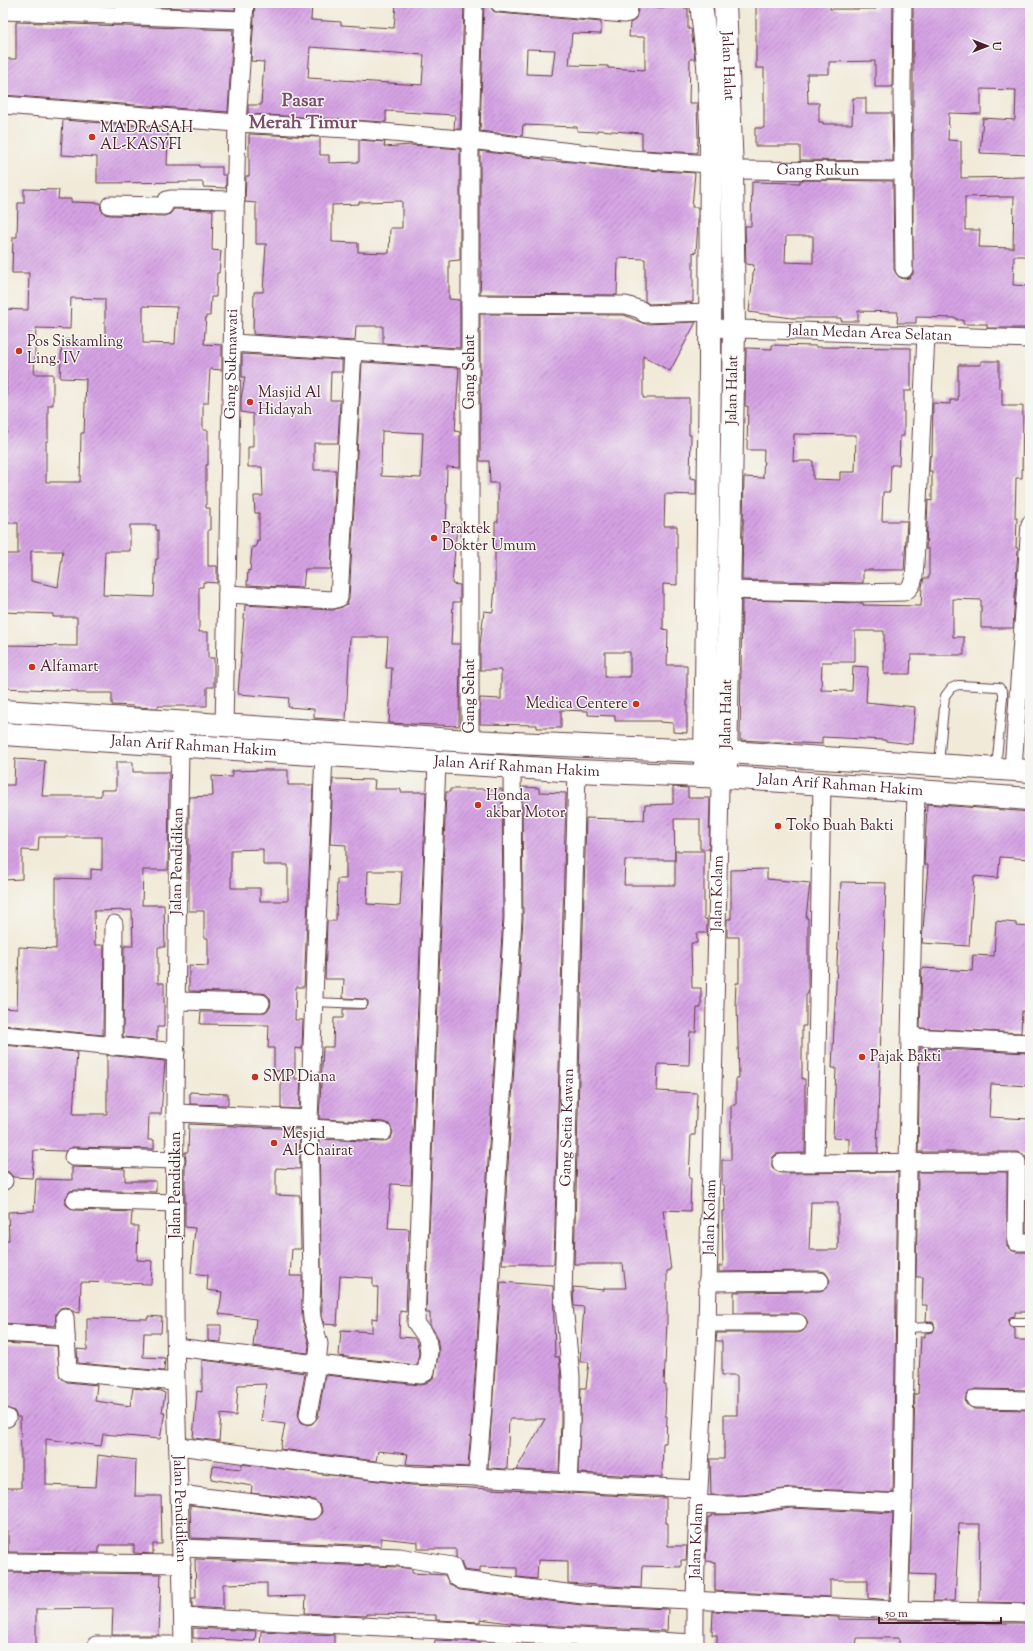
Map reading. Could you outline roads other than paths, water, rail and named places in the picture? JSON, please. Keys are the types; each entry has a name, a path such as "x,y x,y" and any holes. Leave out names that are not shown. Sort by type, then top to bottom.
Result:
{"main road":[{"name":"Jalan Halat","path":"701,3 708,65 711,126 705,752 717,780"},
{"name":"Jalan Halat","path":"717,780 727,752 734,328 732,170 725,3"},
{"name":"Jalan Arif Rahman Hakim","path":"3,711 470,741 727,752 1013,770"},
{"name":"Jalan Arif Rahman Hakim","path":"3,734 717,780 822,784 1030,799"}],"street":[{"name":"Gang Sehat","path":"470,741 470,140 474,3"},
{"path":"499,3 624,14 628,13 630,3"},
{"path":"903,3 902,89 904,269"},
{"path":"3,11 245,11"},
{"name":"Gang Sukmawati","path":"224,725 237,123 245,11"},
{"path":"3,105 237,123 348,129 470,140 630,159 711,164"},
{"name":"Gang Rukun","path":"732,170 904,171"},
{"path":"110,205 164,206 167,200 170,199 236,200"},
{"name":"Jalan Medan Area Selatan","path":"470,304 626,305 641,310 645,314 710,320 734,328 1030,339"},
{"path":"729,590 854,593 904,592 910,588 914,582 926,335"},
{"path":"233,343 470,359"},
{"path":"227,594 333,600 338,598 353,351"},
{"path":"1013,770 1030,524"},
{"name":"Jalan Pendidikan","path":"181,722 175,1203 176,1382 182,1556 183,1646"},
{"path":"308,1415 319,1344 312,1311 309,1124 324,754"},
{"path":"176,1346 317,1364 421,1375 426,1372 428,1352 427,1338 416,1322 437,761"},
{"path":"477,1477 483,1406 513,918 512,766"},
{"name":"Gang Setia Kawan","path":"568,1484 571,1422 571,1377 564,1295 577,770"},
{"name":"Jalan Kolam","path":"695,1646 698,1497 707,1323 717,780"},
{"path":"814,1163 822,784"},
{"path":"899,1610 903,1503 910,1037 916,791"},
{"path":"113,1046 114,924"},
{"path":"177,1001 261,1003"},
{"path":"3,1035 176,1052"},
{"path":"910,1037 1030,1043"},
{"path":"176,1114 309,1124 383,1132"},
{"path":"74,1157 176,1160"},
{"path":"781,1163 1017,1162 1016,1242 1030,1242"},
{"path":"75,1200 175,1203"},
{"path":"707,1282 820,1281"},
{"path":"65,1317 68,1372 176,1382"},
{"path":"707,1323 798,1323"},
{"path":"3,1333 66,1337"},
{"path":"975,1399 1030,1400"},
{"path":"178,1446 414,1475 477,1477 568,1484 698,1497 750,1504 769,1502 781,1498 903,1503"},
{"path":"179,1494 312,1510"},
{"path":"3,1562 182,1556 399,1557 452,1566 456,1577 461,1580 583,1595 899,1610 1030,1613"},
{"path":"183,1617 695,1646"},
{"path":"96,1645 183,1646"}],"lane":[{"path":"939,765 945,696 951,688 958,685 999,687 1003,692 1013,770"},
{"path":"314,1002 363,1004"},
{"path":"1013,1322 1030,1322"},
{"path":"906,1328 930,1327"}],"place":[{"name":"MADRASAH AL-KASYFI","path":"92,137"},
{"name":"Pos Siskamling Ling. IV","path":"19,351"},
{"name":"Masjid Al Hidayah","path":"250,402"},
{"name":"Praktek Dokter Umum","path":"434,538"},
{"name":"Alfamart","path":"32,667"},
{"name":"Medica Centere","path":"636,704"},
{"name":"Honda akbar Motor","path":"478,805"},
{"name":"Toko Buah Bakti","path":"778,826"},
{"name":"Pajak Bakti","path":"862,1057"},
{"name":"SMP Diana","path":"255,1077"},
{"name":"Mesjid Al-Chairat","path":"274,1143"}],"district":[{"name":"Pasar Merah Timur","path":"303,112"}]}
